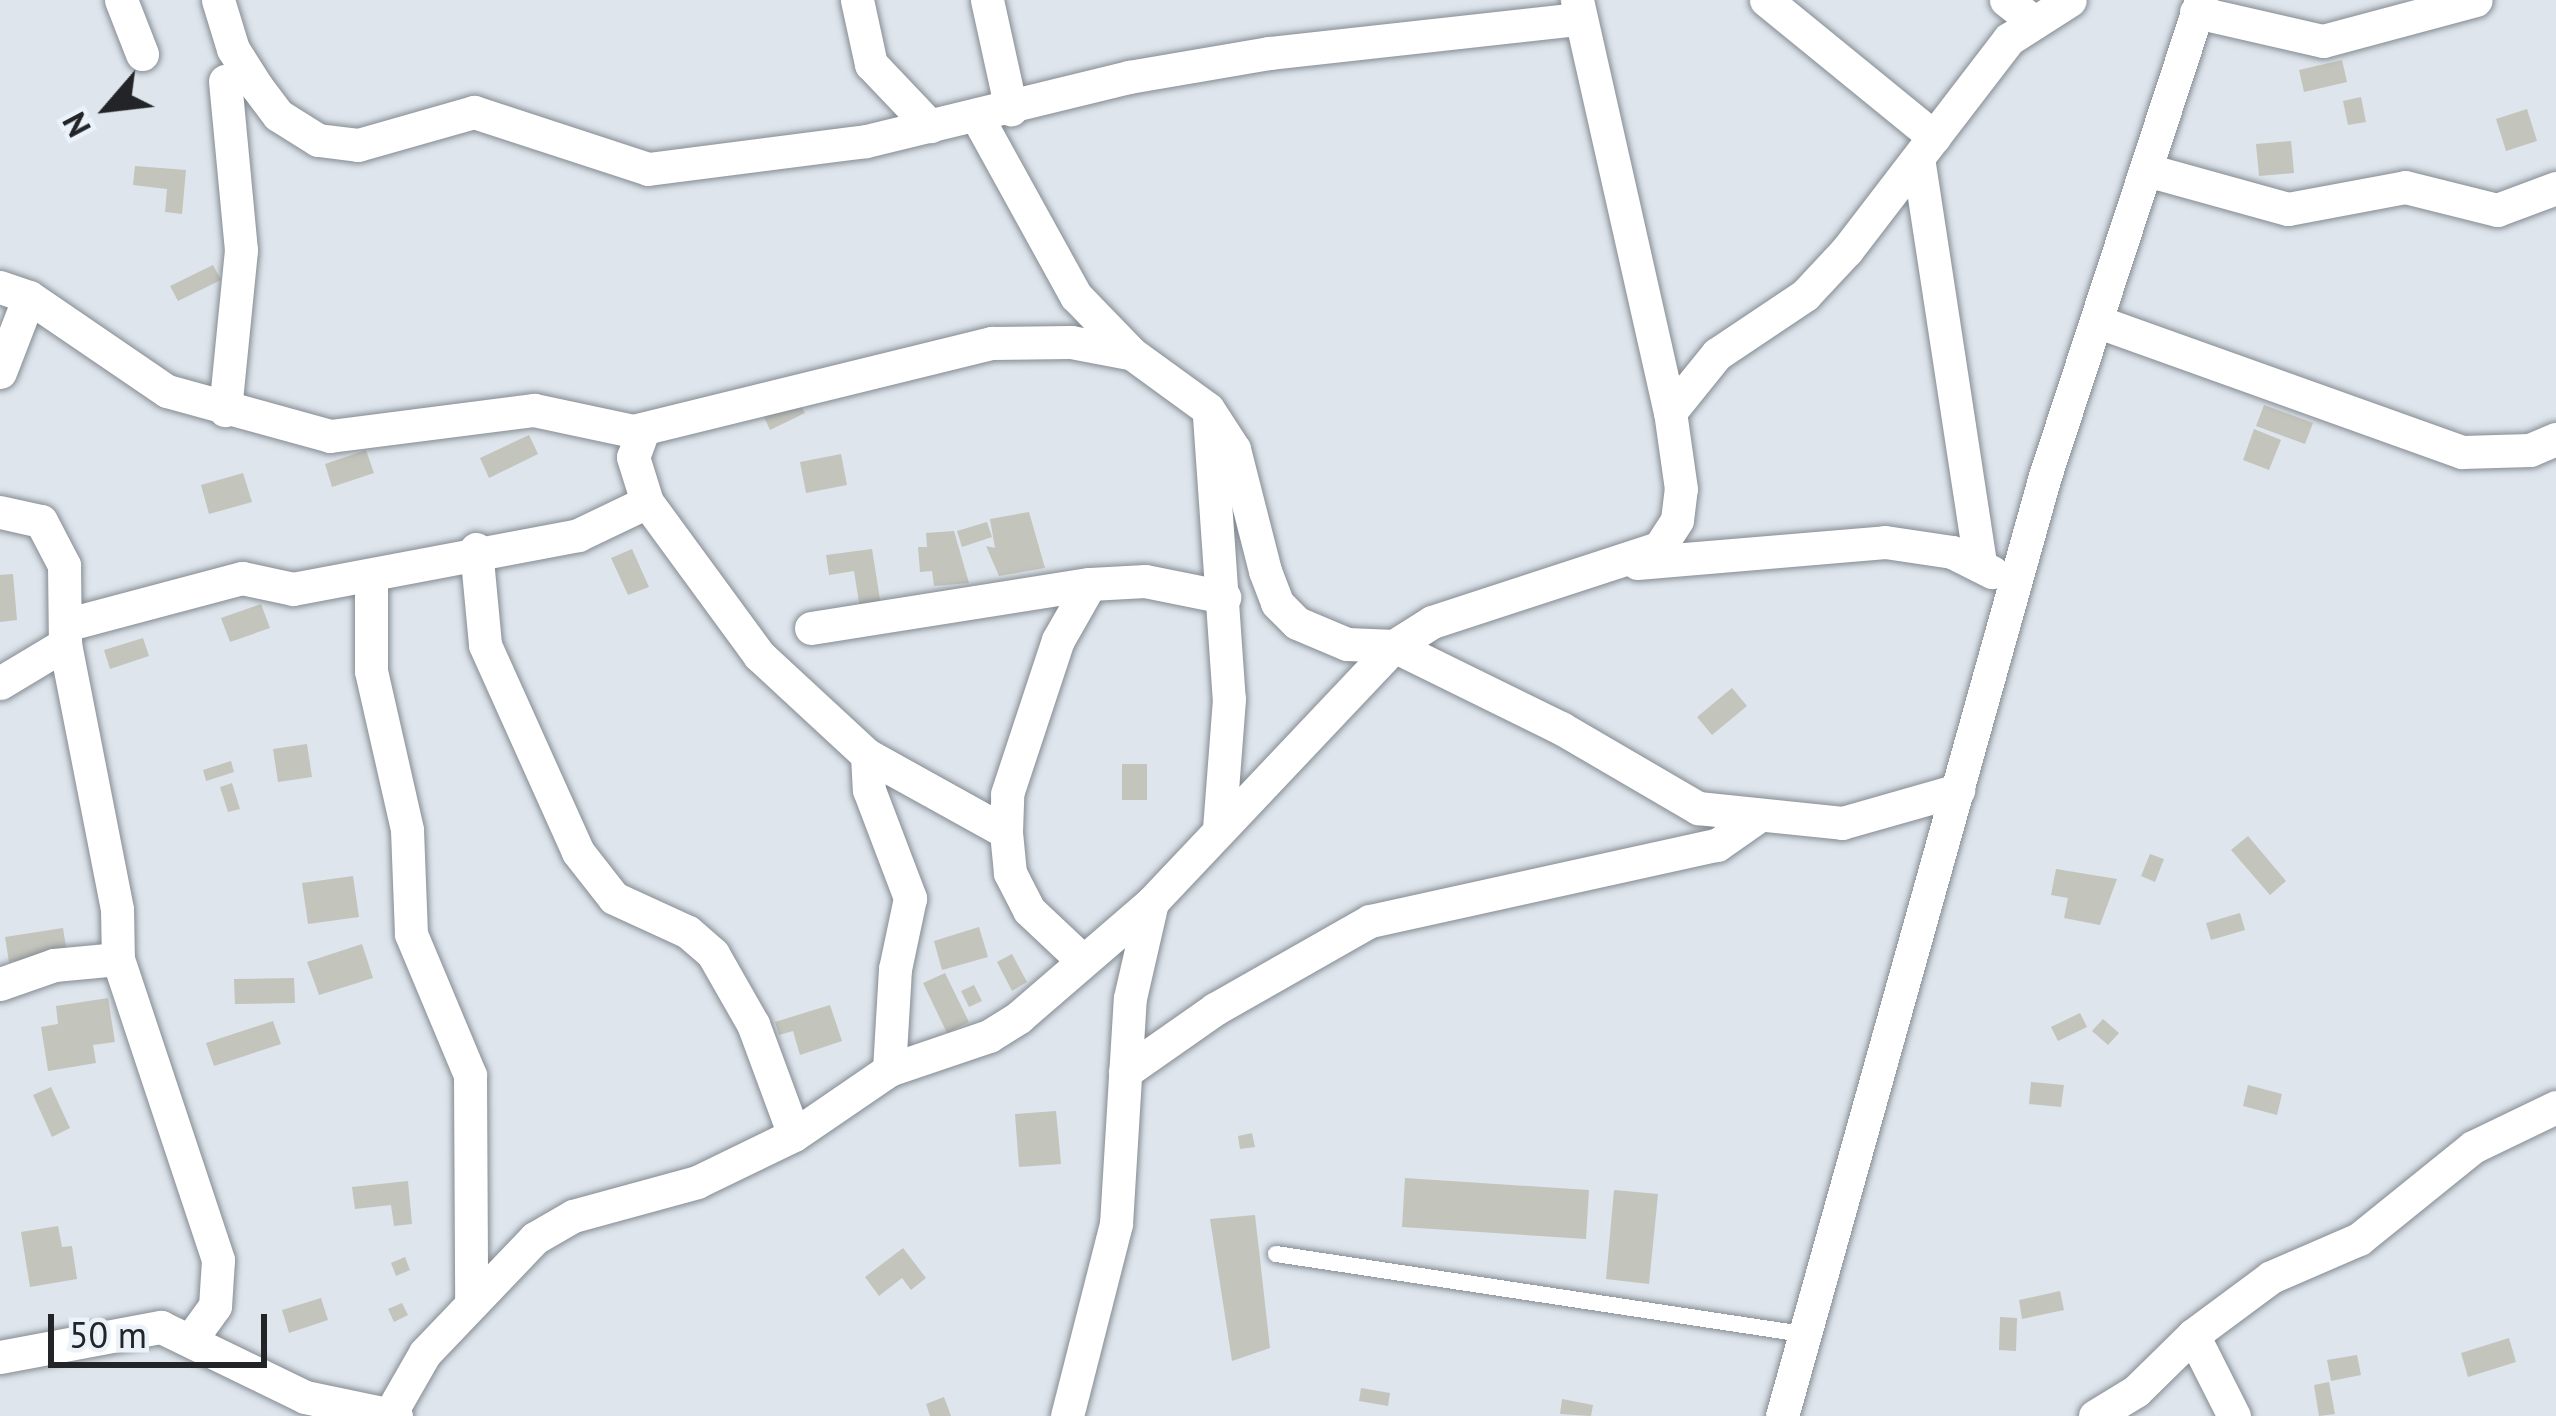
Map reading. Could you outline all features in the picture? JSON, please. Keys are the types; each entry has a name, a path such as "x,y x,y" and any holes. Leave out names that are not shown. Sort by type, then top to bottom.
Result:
{"street":[{"path":"122,0 142,54"},
{"path":"0,1358 113,1332 161,1327 193,1336 292,1406 393,1415 424,1353 535,1238 573,1216 697,1182 794,1135 889,1070 989,1036 1152,902 1394,646 1432,622 1628,562 1659,548 1677,520 1681,489 1670,412 1577,10 1269,53 795,153 648,169 474,112 348,146 318,140 278,115 233,50 218,0"},
{"path":"857,0 871,64 930,126"},
{"path":"987,0 1011,109"},
{"path":"1766,0 1926,151 1980,563"},
{"path":"1670,412 1717,354 1805,295 1926,151 2019,10 2070,0"},
{"path":"1782,1416 1810,1335 2013,588 2199,6 2323,40 2476,0"},
{"path":"225,81 241,250 226,410"},
{"path":"976,115 1052,261 1131,353 1208,409 1246,477 1277,603 1313,634 1394,646 1561,728 1698,808 1856,821 1958,790"},
{"path":"2147,170 2302,209 2405,187 2497,210 2556,188"},
{"path":"0,372 15,292 150,382 226,410 330,436 534,410 644,430 992,343 1071,342 1131,353"},
{"path":"2096,321 2462,452 2530,450 2556,439"},
{"path":"1208,409 1228,699 1219,830"},
{"path":"644,430 633,457 646,502 759,656 867,755 1006,832"},
{"path":"0,683 65,635 242,578 293,589 371,575 476,549 578,535 646,502"},
{"path":"0,512 41,521 64,565 65,635 117,909 118,959 218,1260 215,1306 193,1336"},
{"path":"1628,562 1885,542 1980,563 2013,588"},
{"path":"476,549 485,645 578,852 614,898 688,932 713,954 753,1024 794,1135"},
{"path":"371,575 371,671 407,830 411,934 470,1075 472,1300"},
{"path":"812,628 1090,584 1144,580 1224,597"},
{"path":"1082,960 1028,910 1010,874 1006,832 1007,794 1058,640 1090,584"},
{"path":"867,755 869,790 910,898 895,969 889,1070"},
{"path":"1125,1072 1215,1009 1370,921 1717,845 1760,815"},
{"path":"1067,1416 1116,1224 1130,998 1152,902"},
{"path":"0,984 54,965 118,959"},
{"path":"2095,1416 2136,1391 2193,1335 2271,1277 2360,1239 2473,1147 2556,1107"},
{"path":"2193,1335 2234,1416"}],"lane":[{"path":"1276,1254 1810,1335"}],"building":[{"path":"2342,60 2347,82 2304,92 2299,70"},
{"path":"2361,97 2366,122 2348,125 2343,101"},
{"path":"2527,109 2537,141 2506,151 2496,119"},
{"path":"2291,141 2294,173 2259,176 2256,144"},
{"path":"135,166 186,170 182,214 165,212 167,189 133,185"},
{"path":"213,265 221,280 178,301 170,286"},
{"path":"798,401 805,413 770,430 764,417"},
{"path":"2264,405 2313,423 2305,444 2256,426"},
{"path":"2254,429 2281,440 2269,470 2243,460"},
{"path":"529,435 538,454 489,478 480,458"},
{"path":"366,450 374,473 332,487 325,464"},
{"path":"841,454 847,485 806,493 800,462"},
{"path":"243,473 252,502 209,514 201,485"},
{"path":"1029,512 1045,568 999,576 986,546 995,548 990,519"},
{"path":"987,522 992,537 962,547 957,531"},
{"path":"954,531 969,583 934,586 932,571 920,572 918,547 927,547 926,533"},
{"path":"632,549 649,587 628,595 611,558"},
{"path":"872,549 881,606 860,609 854,571 829,575 826,555"},
{"path":"13,574 17,620 0,622 0,575"},
{"path":"261,604 270,628 230,642 221,618"},
{"path":"143,638 149,656 110,669 104,650"},
{"path":"1732,688 1747,706 1712,735 1697,717"},
{"path":"307,744 312,777 278,782 273,749"},
{"path":"231,761 234,772 206,781 203,770"},
{"path":"1122,764 1147,764 1147,800 1122,800"},
{"path":"232,783 240,809 228,812 220,787"},
{"path":"2248,836 2286,881 2270,895 2231,850"},
{"path":"2150,854 2164,859 2155,882 2141,876"},
{"path":"2056,869 2117,879 2100,925 2064,918 2068,898 2051,895"},
{"path":"353,876 359,917 308,924 302,883"},
{"path":"2240,913 2245,930 2211,940 2206,923"},
{"path":"979,927 988,957 942,970 934,941"},
{"path":"63,928 67,953 9,962 5,937"},
{"path":"362,944 373,978 319,995 307,962"},
{"path":"1012,954 1027,982 1012,991 997,962"},
{"path":"945,973 969,1022 947,1033 923,983"},
{"path":"294,978 295,1003 235,1004 234,979"},
{"path":"974,985 982,1001 969,1007 961,991"},
{"path":"108,998 115,1042 93,1045 96,1063 48,1071 41,1027 58,1024 56,1006"},
{"path":"830,1005 842,1041 800,1055 793,1031 779,1035 775,1022"},
{"path":"2080,1013 2087,1027 2058,1041 2051,1027"},
{"path":"2103,1019 2119,1033 2108,1045 2092,1031"},
{"path":"273,1021 281,1044 214,1066 206,1043"},
{"path":"2031,1082 2064,1085 2061,1107 2029,1104"},
{"path":"2248,1085 2282,1094 2277,1115 2243,1106"},
{"path":"51,1087 70,1128 52,1137 33,1095"},
{"path":"1056,1111 1061,1164 1019,1167 1015,1114"},
{"path":"1252,1133 1255,1147 1240,1149 1238,1136"},
{"path":"1405,1178 1589,1190 1586,1239 1402,1227"},
{"path":"408,1181 412,1224 394,1226 391,1205 355,1209 352,1187"},
{"path":"1614,1190 1658,1194 1649,1284 1606,1279"},
{"path":"1255,1215 1270,1348 1232,1361 1210,1219"},
{"path":"58,1226 62,1247 72,1246 77,1279 30,1287 21,1232"},
{"path":"903,1248 926,1278 911,1290 902,1278 879,1296 865,1277"},
{"path":"405,1257 410,1270 396,1276 391,1263"},
{"path":"2060,1291 2064,1310 2022,1319 2019,1300"},
{"path":"321,1298 328,1320 289,1333 282,1310"},
{"path":"402,1303 408,1315 394,1322 388,1309"},
{"path":"2000,1317 2017,1318 2016,1351 1999,1350"},
{"path":"2509,1338 2516,1362 2468,1377 2461,1353"},
{"path":"2357,1355 2361,1375 2331,1381 2327,1360"},
{"path":"2329,1382 2335,1414 2319,1416 2314,1385"},
{"path":"1361,1388 1390,1393 1388,1406 1359,1401"},
{"path":"944,1397 951,1416 930,1416 926,1404"},
{"path":"1562,1399 1593,1405 1591,1416 1560,1414"}]}
